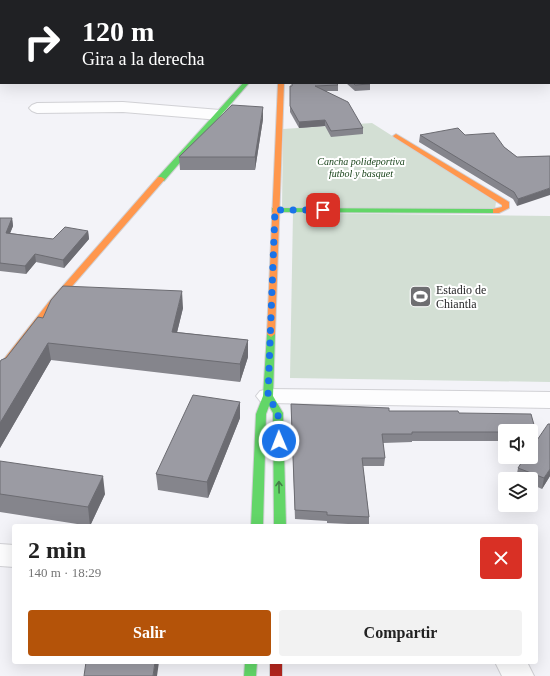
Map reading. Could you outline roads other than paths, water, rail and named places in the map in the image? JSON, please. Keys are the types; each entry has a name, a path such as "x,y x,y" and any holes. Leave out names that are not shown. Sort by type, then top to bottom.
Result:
{"street":[{"path":"0,370 51,305 245,84"},
{"path":"269,524 262,414 268,396 281,84"},
{"path":"37,108 123,107 220,114"},
{"path":"275,210 496,211 505,208 506,204 396,136"},
{"path":"268,396 550,400"},
{"path":"268,396 278,413 269,524"},
{"path":"0,556 12,556"},
{"path":"250,676 251,664"},
{"path":"276,664 276,676"},
{"path":"512,664 518,676"}],"place":[{"name":"Estadio de Chiantla","path":"421,297"}],"park label":[{"name":"Cancha polideportiva futbol y basquet","path":"361,166"}]}
